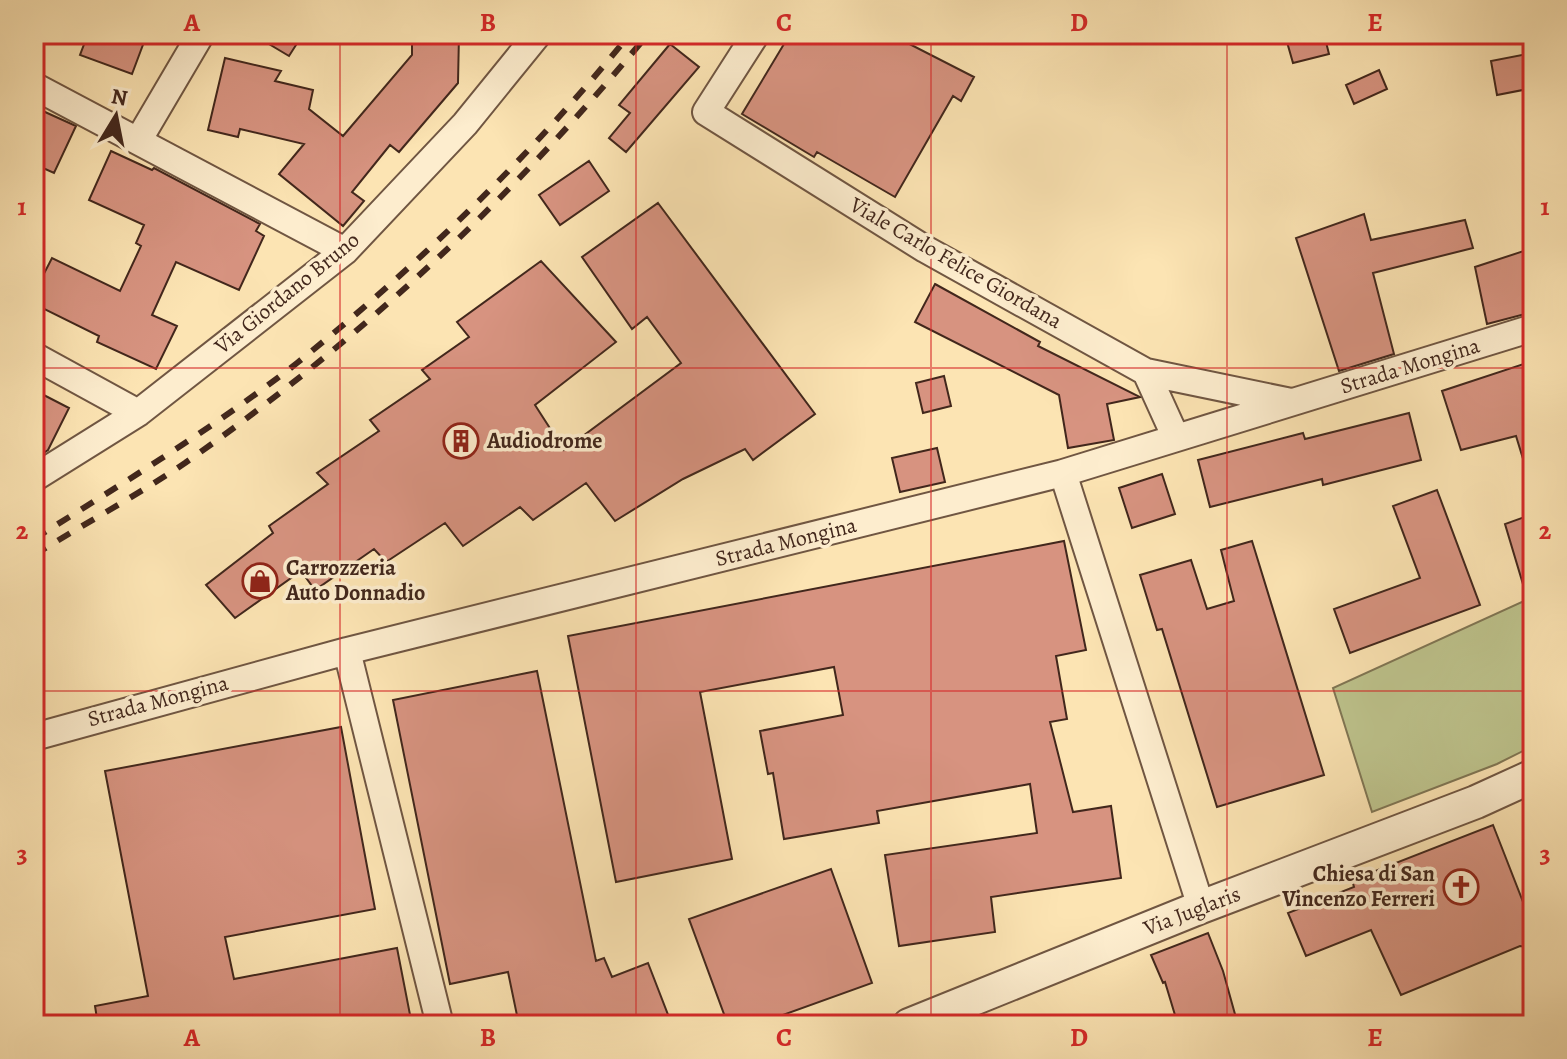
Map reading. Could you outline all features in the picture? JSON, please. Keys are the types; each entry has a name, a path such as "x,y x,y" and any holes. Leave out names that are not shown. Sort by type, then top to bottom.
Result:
{"street":[{"path":"138,141 201,34"},
{"name":"Via Giordano Bruno","path":"34,478 138,413 345,251 465,124 538,34"},
{"name":"Viale Carlo Felice Giordana","path":"756,34 706,112 925,249 1146,372 1293,403"},
{"path":"34,86 345,251"},
{"name":"Strada Mongina","path":"34,737 347,651 1063,473 1533,328"},
{"path":"34,356 138,413"},
{"path":"1146,372 1176,438"},
{"path":"1063,473 1201,907"},
{"path":"347,651 440,1025"},
{"name":"Via Juglaris","path":"909,1025 1201,907 1476,802 1533,776"},
{"name":"Via Juglaris","path":"1476,802 1533,799"}],"green space":[{"path":"1533,597 1533,746 1497,764 1372,812 1333,688"}],"building":[{"path":"88,34 147,34 132,74 80,55"},
{"path":"252,34 303,34 289,56"},
{"path":"412,34 459,34 458,83 399,152 390,145 352,192 364,201 343,226 279,174 304,144 240,129 238,137 208,130 225,58 281,71 275,81 313,90 309,109 343,136 412,55"},
{"path":"790,34 890,34 974,77 961,101 953,96 895,197 817,152 814,157 742,114"},
{"path":"1292,34 1324,34 1329,54 1293,63 1287,42 1293,41"},
{"path":"670,44 699,67 626,152 609,138 630,113 619,105"},
{"path":"1533,53 1533,88 1497,95 1491,61"},
{"path":"1379,70 1387,89 1354,104 1346,85"},
{"path":"34,107 76,126 54,173 34,164"},
{"path":"111,151 152,170 154,168 260,224 256,231 264,236 239,290 176,262 152,315 177,326 156,369 97,342 99,336 34,304 34,293 52,258 120,291 141,246 136,243 144,225 89,200"},
{"path":"589,161 609,191 560,225 539,195"},
{"name":"Audiodrome","path":"658,203 815,414 753,460 745,449 683,479 615,521 586,483 533,520 520,507 463,546 445,523 386,562 374,549 315,590 301,571 235,618 206,585 273,533 269,526 328,484 317,473 379,431 370,420 430,379 422,370 469,337 457,322 541,261 616,342 535,405 564,450 681,363 647,317 632,329 582,257"},
{"path":"1364,214 1371,240 1465,220 1473,248 1373,273 1394,354 1339,371 1296,238"},
{"path":"1533,248 1533,312 1487,324 1475,267"},
{"path":"935,284 1040,342 1038,346 1140,397 1107,404 1114,440 1068,448 1059,395 915,322"},
{"path":"1533,361 1533,475 1528,475 1516,436 1461,450 1442,391"},
{"path":"944,376 951,406 923,413 916,383"},
{"path":"34,390 69,408 48,450 34,459"},
{"path":"1409,413 1421,460 1323,485 1322,479 1210,507 1198,460 1303,433 1305,439"},
{"path":"937,448 945,482 900,492 892,458"},
{"path":"1162,474 1175,514 1132,528 1119,488"},
{"path":"1437,490 1480,605 1350,653 1334,609 1420,578 1393,506"},
{"path":"1533,514 1533,600 1528,601 1505,524"},
{"path":"1064,541 1086,650 1056,656 1067,719 1050,722 1073,812 1111,806 1121,878 991,897 995,932 899,946 885,855 1037,833 1030,784 877,811 879,823 784,839 773,773 768,774 760,731 843,715 834,667 700,692 732,859 616,882 568,636"},
{"path":"1252,541 1324,775 1217,807 1162,629 1157,630 1140,575 1191,560 1207,609 1234,601 1221,550"},
{"path":"537,671 596,961 604,958 612,977 648,963 672,1025 519,1025 508,972 450,984 393,700"},
{"path":"341,727 375,909 225,937 234,979 397,948 412,1025 98,1025 95,1006 148,996 105,771"},
{"path":"1493,825 1527,912 1533,909 1533,948 1520,946 1401,995 1371,930 1306,956 1288,913 1354,887 1352,880"},
{"path":"831,869 872,983 755,1025 728,1025 689,919"},
{"path":"1208,933 1223,971 1238,1025 1178,1025 1165,982 1151,955"}],"railway":[{"path":"34,539 233,410 342,326 430,248 514,165 630,34"},
{"path":"34,555 185,463 312,368 488,210 596,95 648,34"}],"place":[{"name":"Audiodrome","path":"461,441"},
{"name":"Carrozzeria Auto Donnadio","path":"260,581"},
{"name":"Chiesa di San Vincenzo Ferreri","path":"1461,887"}]}
